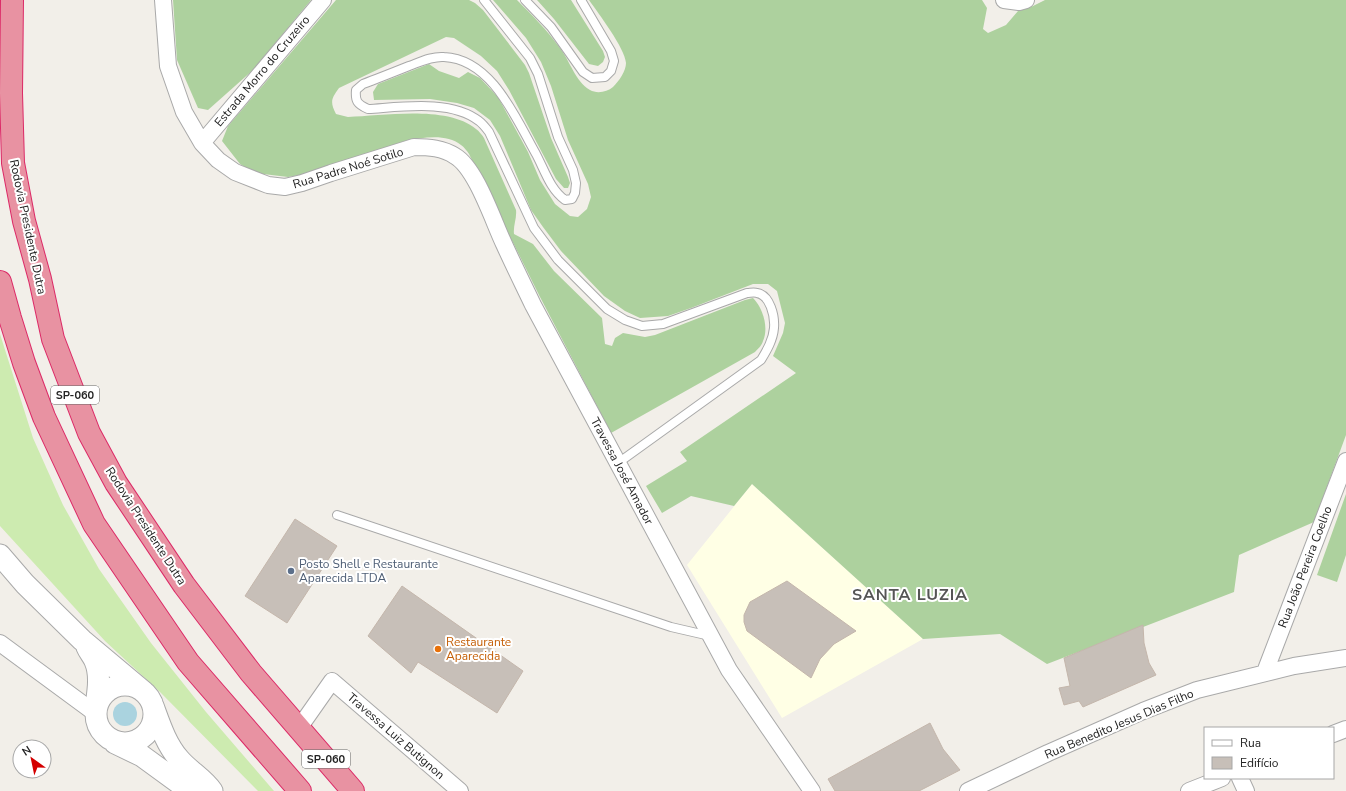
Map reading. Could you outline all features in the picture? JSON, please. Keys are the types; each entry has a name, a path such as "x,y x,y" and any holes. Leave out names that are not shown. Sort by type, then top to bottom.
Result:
{"highway":[{"name":"Rodovia Presidente Dutra","path":"12,0 11,93 13,163 24,221 40,279 53,339 90,433 116,483 184,585 251,673 353,791"},
{"name":"SP-060","path":"0,282 19,348 44,417 94,524 188,662 300,791"}],"street":[{"name":"Rua Padre Noé Sotilo","path":"163,0 168,66 184,112 202,143 218,160 235,172 268,185 285,187 302,183 414,147 428,147 441,150"},
{"name":"Estrada Morro do Cruzeiro","path":"202,143 323,0"},
{"path":"1004,0 1019,2 1026,0"},
{"name":"Travessa José Amador","path":"441,150 456,156 462,161 478,186 533,305 710,636 729,670 812,791"},
{"name":"Rua João Pereira Coelho","path":"1265,672 1346,461"},
{"path":"0,555 25,584 82,640 148,698 165,738 172,750 212,791"},
{"path":"82,640 95,661 97,668 99,684 96,709 97,725 103,735 142,756 190,791"},
{"path":"0,643 96,709"},
{"name":"Rua Benedito Jesus Dias Filho","path":"968,791 1048,753 1143,711 1197,690 1265,672 1346,658"},
{"name":"Travessa Luiz Butignon","path":"299,728 332,681 460,791"},
{"path":"96,709 102,696 106,692 111,688 122,685 134,686 148,698 154,714 152,724 148,732 141,739 132,743 122,744 113,741"},
{"path":"1334,734 1346,729"},
{"path":"1189,791 1219,779"},
{"path":"1240,779 1246,791"}],"lane":[{"path":"484,0 530,58 538,74 558,137 573,170 576,183 575,193 572,199 565,200 558,194 550,182 538,157 502,94 489,79 475,67 460,60 444,56 430,59 363,84 356,90 355,98 360,105 368,109 422,106 444,108 465,112 480,121 489,132 534,228 563,265 607,309 625,320 642,326 663,324 747,293 757,292 766,298 772,309 774,327 770,345 761,360 618,463"},
{"path":"525,0 551,27 583,72 592,78 605,77 611,71 614,61 611,51 581,0"},
{"path":"337,515 671,627 710,636"}],"shaded area":[{"path":"752,484 923,639 782,718 687,565"}],"green space":[{"path":"173,0 311,0 253,70 208,110 198,108 177,60"},
{"path":"336,0 469,0 483,10 525,65 529,73 551,138 568,177 570,183 568,188 564,188 556,179 509,90 497,71 481,56 454,38 446,37 339,88 332,101 334,110 336,114 348,117 396,114 432,114 449,117 464,122 477,130 484,138 516,210 514,234 533,244 554,271 602,318 605,344 612,346 615,338 623,333 645,337 655,335 753,298 760,307 765,324 765,336 760,347 755,352 611,433 540,297 469,154 461,145 455,141 434,137 405,141 306,174 288,177 255,173 240,164 222,141 228,126"},
{"path":"493,0 517,0 555,41 564,53 580,81 590,90 602,92 613,87 620,79 626,63 616,40 589,0 982,0 987,8 983,29 988,33 1006,25 1018,11 1031,7 1045,0 1346,0 1346,435 1314,522 1239,555 1234,592 1047,664 1000,634 923,639 752,484 734,506 691,496 662,513 646,486 687,461 680,452 796,373 773,356 783,333 785,323 777,291 768,284 753,284 668,316 640,318 625,311 604,296 561,251 543,227 531,210 500,136 490,120 474,108 457,103 430,99 374,100 373,92 378,84 429,64 439,71 459,78 468,72 480,78 498,97 528,152 540,180 555,204 570,216 578,217 587,209 591,197 588,184 568,140 551,86 541,62 526,38"},
{"path":"537,0 571,0 603,51 605,57 603,62 598,66 589,64 554,19"},
{"path":"0,334 33,438 63,505 99,569 151,643 206,712 274,791 258,791 160,692 105,641 0,526"},
{"path":"1346,494 1346,555 1337,582 1317,575"}],"water":[{"path":"125,702 130,703 136,709 136,719 130,725 125,726 120,725 114,719 113,714 114,709 120,703"}],"building":[{"name":"Posto Shell e Restaurante Aparecida LTDA","path":"295,519 337,546 287,623 245,596"},
{"path":"787,581 856,631 834,644 820,659 811,678 747,631 744,622 744,615 750,602"},
{"name":"Restaurante Aparecida","path":"402,586 523,671 497,713 418,662 411,673 368,636"},
{"path":"1143,625 1144,643 1149,663 1156,675 1083,707 1079,701 1064,705 1059,688 1070,686 1064,658"},
{"path":"930,723 943,749 960,770 919,791 835,791 828,779"}],"place":[{"name":"Posto Shell e Restaurante Aparecida LTDA","path":"291,571"},
{"name":"Restaurante Aparecida","path":"438,649"}],"district":[{"name":"SANTA LUZIA","path":"910,595"}]}
